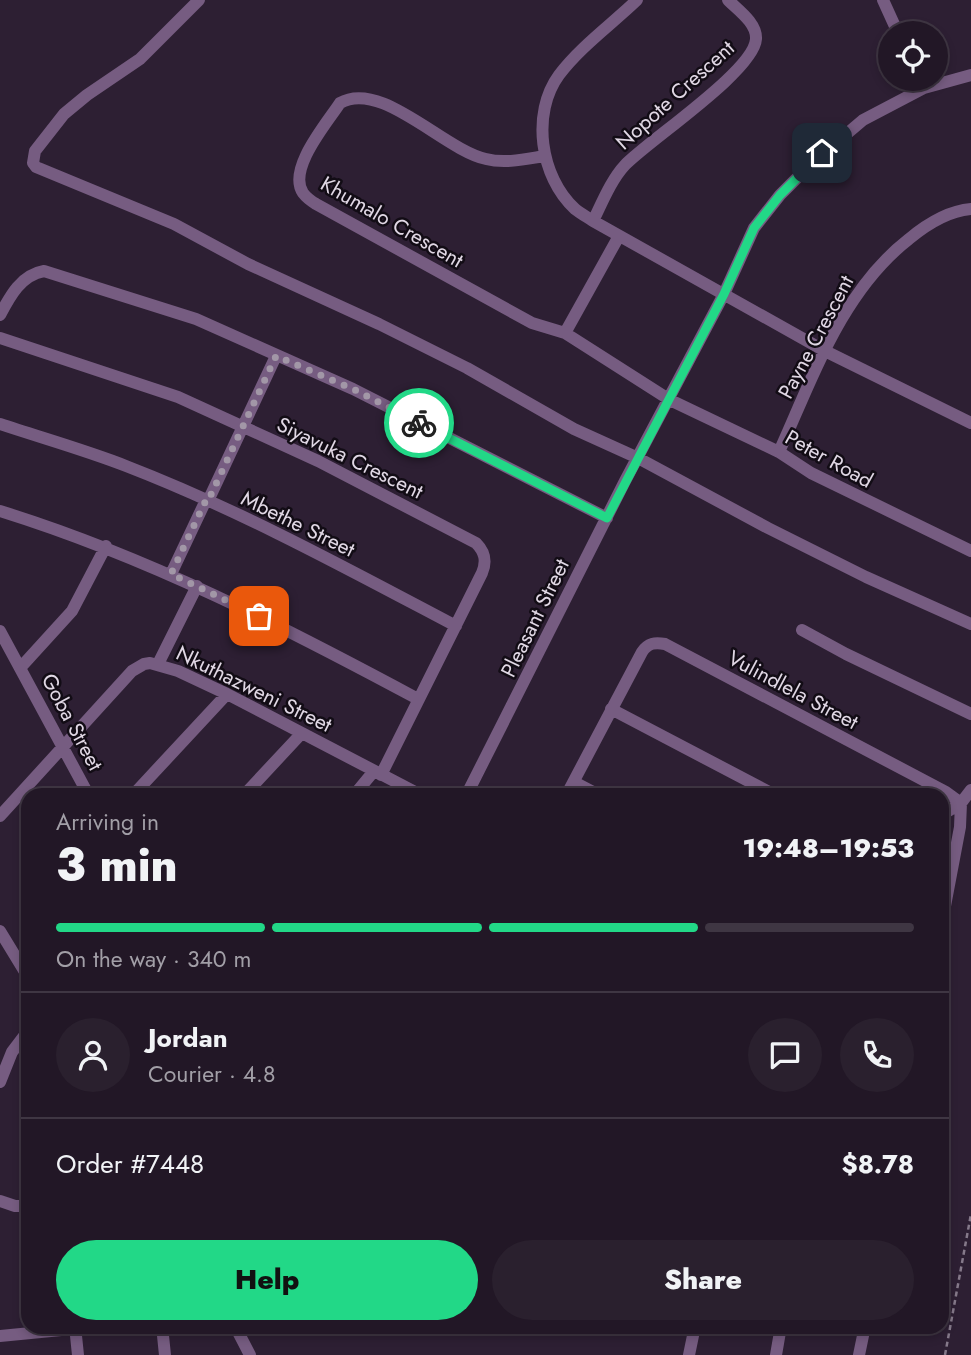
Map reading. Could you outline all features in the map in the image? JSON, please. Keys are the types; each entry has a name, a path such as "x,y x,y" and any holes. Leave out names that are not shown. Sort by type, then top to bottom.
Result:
{"street":[{"path":"199,0 140,60 87,94 64,114 33,154 36,167 173,224 248,264 467,368 574,429 638,458 736,512 854,571 971,624"},
{"path":"638,0 569,63 551,87 542,124 545,156 564,196 575,209 593,221 825,351 971,423"},
{"name":"Nopote Crescent","path":"593,221 625,165 679,123 748,57 754,48 755,31 750,22 728,0"},
{"path":"883,0 893,21"},
{"name":"Pleasant Street","path":"948,79 971,75"},
{"name":"Pleasant Street","path":"470,788 724,294 754,228 780,195 835,142 863,120 909,91"},
{"name":"Khumalo Crescent","path":"545,156 499,161 477,157 382,103 359,96 340,103 303,161 298,178 303,193 316,204 532,323 565,333 670,400"},
{"name":"Payne Crescent","path":"779,452 825,351 861,287 876,268 920,230 943,216 971,209"},
{"path":"565,333 619,236"},
{"path":"0,315 23,281 44,271 176,311 353,389 607,518"},
{"name":"Siyavuka Crescent","path":"1,336 171,395 318,461 476,543 485,556 484,567 456,626 377,773 361,788"},
{"path":"171,574 276,356"},
{"name":"Peter Road","path":"670,400 779,452 811,473 971,551"},
{"name":"Mbethe Street","path":"0,424 124,465 207,501 267,528 456,626"},
{"path":"0,510 106,546 171,574 320,647 418,699"},
{"name":"Goba Street","path":"21,667 72,611 106,546"},
{"path":"158,664 197,586"},
{"path":"802,630 971,714"},
{"name":"Goba Street","path":"0,631 85,788"},
{"name":"Vulindlela Street","path":"570,788 647,646 665,644 938,788"},
{"name":"Nkuthazweni Street","path":"26,788 132,671 144,664 158,664 178,671 407,788"},
{"path":"140,788 226,694"},
{"path":"611,709 762,788"},
{"path":"252,788 301,734"},
{"path":"574,782 586,788"},
{"path":"949,811 961,803 971,790"},
{"name":"Nkuthazweni Street","path":"0,816 21,793"},
{"name":"Vulindlela Street","path":"949,794 961,803"},
{"path":"949,885 960,827 961,803"},
{"path":"1,936 21,966"},
{"path":"0,1082 12,1052 21,1040"},
{"path":"0,1201 21,1206"},
{"path":"0,1336 21,1334"},
{"path":"76,1334 78,1355"},
{"path":"163,1334 165,1355"},
{"path":"239,1334 250,1355"},
{"path":"690,1355 694,1334"},
{"path":"776,1355 780,1334"},
{"path":"859,1355 863,1334"}],"path":[{"path":"949,1333 971,1214"},
{"path":"945,1355 949,1334"}],"way so far":[{"path":"259,616 171,574 276,356 353,389 419,423"}],"route":[{"path":"419,423 607,518 724,294 754,228 780,195 822,153"}]}
